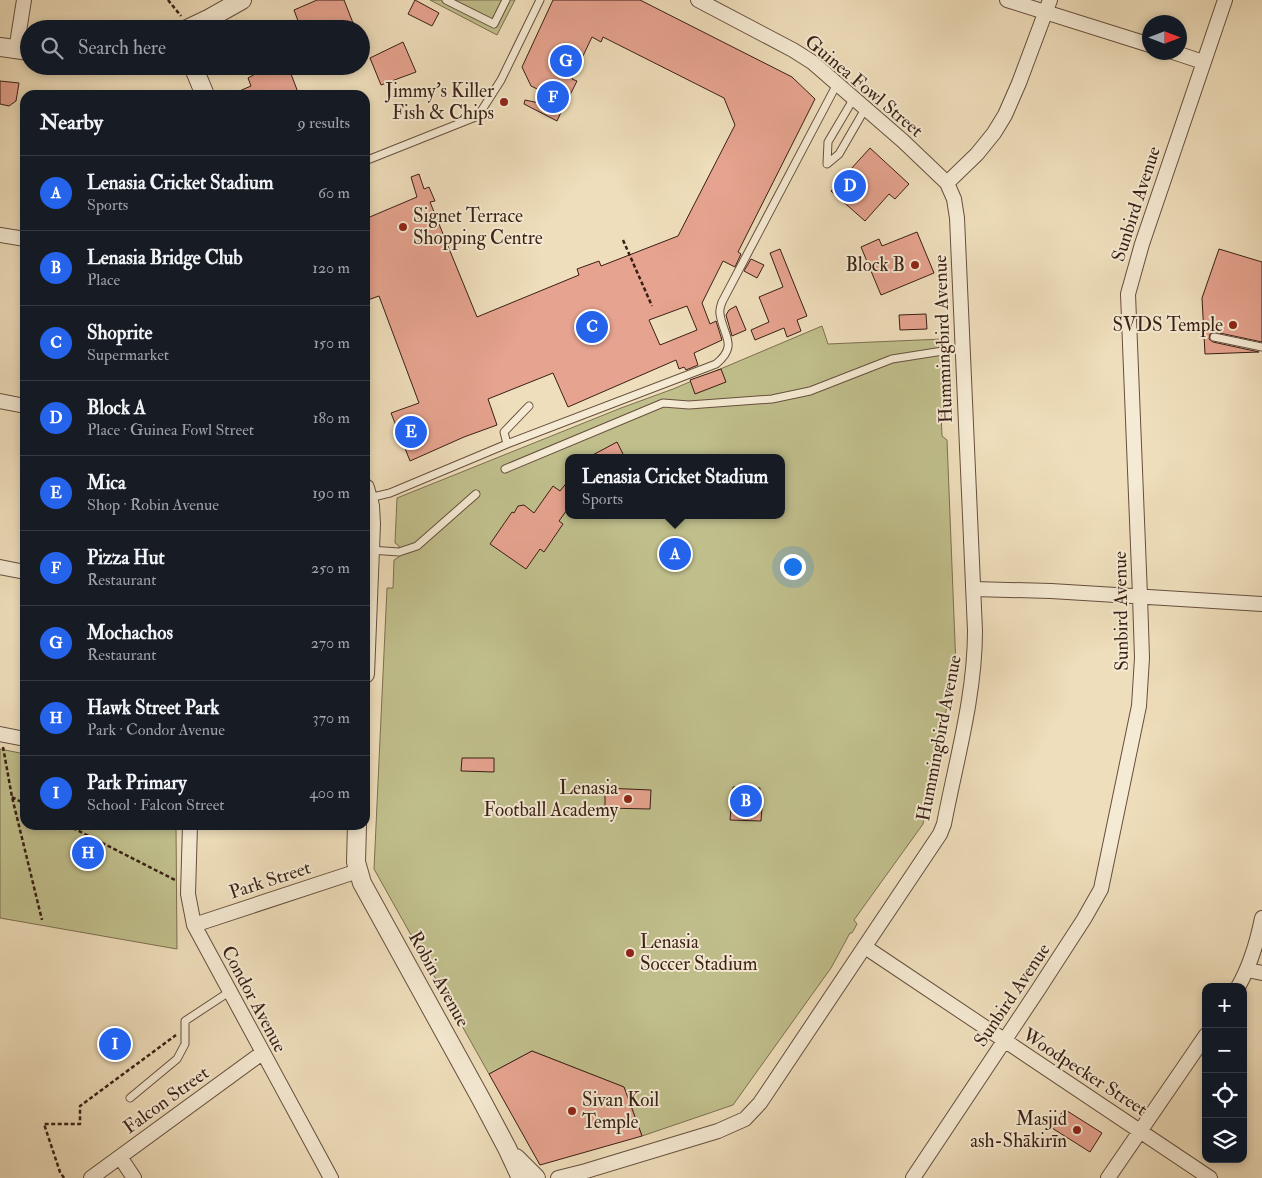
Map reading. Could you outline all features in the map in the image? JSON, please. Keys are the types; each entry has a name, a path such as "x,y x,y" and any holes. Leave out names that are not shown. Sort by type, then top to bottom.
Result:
{"street":[{"path":"20,20 24,0"},
{"path":"202,20 210,18 242,0"},
{"name":"Guinea Fowl Street","path":"698,0 719,5 812,62 947,183"},
{"path":"1007,0 1048,6 1142,42"},
{"name":"Sunbird Avenue","path":"913,1178 1084,919 1101,889 1139,706 1142,658 1128,294 1142,244 1225,0"},
{"path":"947,183 977,154 994,134 1005,115 1048,6"},
{"path":"15,49 20,22"},
{"path":"1187,57 1203,62"},
{"path":"197,75 203,90"},
{"name":"Hummingbird Avenue","path":"558,1178 574,1176 718,1131 746,1120 760,1103 865,948 927,855 944,824 974,671 973,589 957,218 954,199 947,183"},
{"path":"0,235 20,238"},
{"path":"0,401 20,405"},
{"path":"370,509 370,550"},
{"path":"0,567 20,571"},
{"path":"973,589 1051,591 1262,604"},
{"path":"0,734 20,738"},
{"name":"Condor Avenue","path":"190,830 188,894 194,925 331,1178"},
{"name":"Robin Avenue","path":"357,830 356,862 372,904 507,1148 521,1178"},
{"name":"Park Street","path":"194,925 358,871"},
{"path":"1240,983 1256,948 1262,918"},
{"name":"Woodpecker Street","path":"865,948 1210,1178"},
{"path":"1247,970 1262,973"},
{"path":"1108,1178 1202,1041"},
{"name":"Falcon Street","path":"91,1178 262,1053"},
{"name":"Robin Avenue","path":"507,1148 536,1178"},
{"path":"120,1157 134,1178"}],"lane":[{"path":"446,0 494,24 506,0"},
{"path":"370,159 478,116 501,80 540,0"},
{"path":"370,493 390,493 507,444 716,364 724,358 728,348 728,338 720,312 722,302 837,84"},
{"path":"854,98 828,142 827,164 838,154 865,108"},
{"path":"1214,337 1262,347"},
{"path":"505,469 663,404 689,405 772,399 810,391 892,359 962,348"},
{"path":"507,444 504,432 529,406"},
{"path":"370,550 399,552 417,546 476,494"},
{"path":"130,1098 177,1059 185,1044 185,1021 229,992"}],"path":[{"path":"168,0 182,20"},
{"path":"623,240 652,306"},
{"path":"0,745 3,746 20,830"},
{"path":"12,797 20,801"},
{"path":"20,830 42,920"},
{"path":"77,830 177,881"},
{"path":"64,1178 60,1172 44,1124 80,1124 80,1106 177,1034"}],"shaded area":[{"path":"430,0 515,0 497,35"},
{"path":"822,326 828,344 942,339 946,412 941,414 942,436 947,440 956,668 929,784 923,824 854,920 857,924 831,968 733,1105 642,1136 624,1087 532,1051 489,1074 374,869 387,588 393,588 394,560 399,557 399,546 395,543 397,498 673,389"},
{"path":"0,749 20,753 20,830 176,830 177,949 0,918"}],"building":[{"path":"317,0 344,0 352,20 298,20 294,10"},
{"path":"415,0 439,13 432,26 408,14"},
{"name":"Signet Terrace Shopping Centre","path":"553,0 640,0 792,77 815,99 738,252 741,254 735,267 723,261 702,303 710,324 716,321 722,340 694,353 698,365 686,370 684,367 679,369 676,360 568,407 553,373 488,399 497,425 464,437 410,461 391,413 419,403 379,296 370,299 370,217 417,197 411,177 419,174 424,189 429,187 435,201 430,202 477,317 579,275 577,269 599,261 601,266 678,236 735,125 724,98 603,37 601,42 592,37 572,79 577,81 566,103 531,86 522,67","holes":["687,306 697,330 660,345 649,320"]},
{"path":"403,42 416,72 381,85 370,58"},
{"path":"253,75 291,75 297,90 242,90 251,86 248,78"},
{"path":"0,81 19,83 16,101 9,106 0,104"},
{"path":"525,100 563,108 557,121 524,104"},
{"path":"870,148 909,184 895,199 889,194 865,221 831,191"},
{"name":"Block B","path":"917,232 934,273 881,295 861,247 879,239 882,246"},
{"path":"780,249 807,316 797,320 801,331 787,337 784,328 755,340 751,330 769,322 759,297 783,287 770,253"},
{"name":"SVDS Temple","path":"1219,249 1262,262 1262,342 1215,332 1210,334 1209,339 1213,342 1259,352 1205,354 1202,298"},
{"path":"751,259 764,265 757,278 744,271"},
{"path":"736,306 746,330 732,336 726,315 729,310"},
{"path":"926,314 927,329 900,330 899,315"},
{"path":"721,369 726,382 695,394 690,380"},
{"path":"617,442 623,454 594,454"},
{"path":"565,485 565,513 559,521 563,524 544,552 540,549 526,569 490,544 518,506 524,505 534,513 553,486 560,491"},
{"path":"462,758 494,758 494,772 461,771"},
{"path":"733,787 760,788 759,808 762,808 761,821 730,820"},
{"name":"Lenasia Football Academy","path":"605,788 651,790 650,809 605,808"},
{"name":"Sivan Koil Temple","path":"532,1051 624,1087 642,1136 540,1165 489,1074"},
{"name":"Masjid ash-Shākirīn","path":"1064,1109 1102,1133 1090,1152 1052,1128"}],"place":[{"name":"Mochachos","path":"566,61"},
{"name":"Pizza Hut","path":"553,97"},
{"name":"Jimmy's Killer Fish & Chips","path":"504,102"},
{"name":"Block A","path":"850,186"},
{"name":"Signet Terrace Shopping Centre","path":"403,227"},
{"name":"Block B","path":"915,265"},
{"name":"SVDS Temple","path":"1233,325"},
{"name":"Shoprite","path":"592,327"},
{"name":"Mica","path":"411,432"},
{"name":"Lenasia Cricket Stadium","path":"675,554"},
{"name":"Lenasia Football Academy","path":"628,799"},
{"name":"Lenasia Bridge Club","path":"746,801"},
{"name":"Hawk Street Park","path":"88,853"},
{"name":"Lenasia Soccer Stadium","path":"630,953"},
{"name":"Park Primary","path":"115,1044"},
{"name":"Sivan Koil Temple","path":"572,1111"},
{"name":"Masjid ash-Shākirīn","path":"1077,1130"}]}
